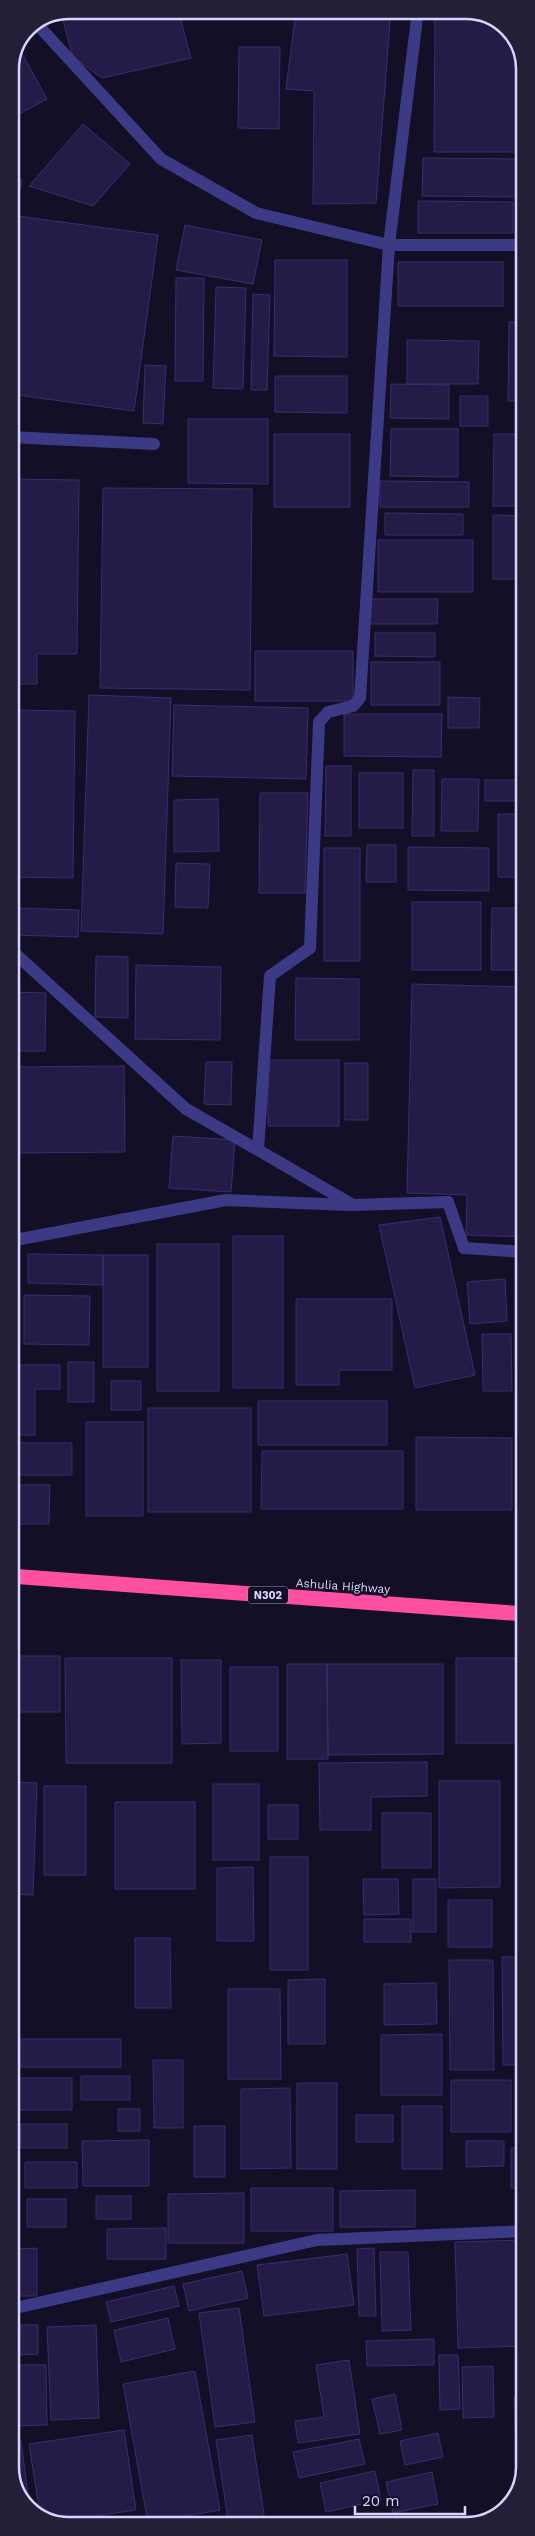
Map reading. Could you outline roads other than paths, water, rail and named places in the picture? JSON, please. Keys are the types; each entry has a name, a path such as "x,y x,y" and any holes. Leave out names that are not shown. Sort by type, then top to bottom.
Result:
{"highway":[{"name":"Ashulia Highway","path":"19,1577 516,1613"}],"street":[{"path":"258,1150 270,976 310,948 319,722 328,712 353,706 360,698 389,245 417,19"},
{"path":"40,28 161,159 256,213 389,245 516,245"},
{"path":"19,437 154,444"},
{"path":"19,957 186,1109 352,1205"},
{"path":"19,1239 226,1200 352,1205 448,1202 464,1248 516,1251"},
{"path":"19,2307 316,2240 516,2231"}]}
